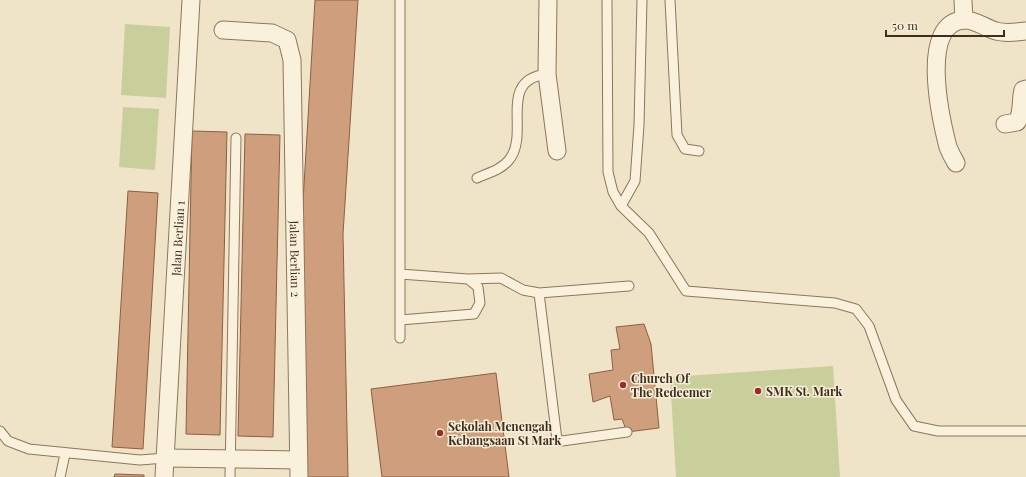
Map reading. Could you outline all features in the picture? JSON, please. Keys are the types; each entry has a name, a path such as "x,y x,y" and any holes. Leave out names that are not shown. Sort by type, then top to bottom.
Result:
{"street":[{"name":"Jalan Berlian 1","path":"164,477 191,0"},
{"path":"548,0 547,74 556,151"},
{"path":"963,0 964,20"},
{"path":"956,163 948,148 936,69 937,48 942,32 952,23 964,20 979,23 995,31 1010,33 1026,31"},
{"name":"Jalan Berlian 2","path":"223,30 272,33 287,40 292,60 298,477"},
{"path":"1005,124 1017,122 1021,115 1020,101 1023,90 1026,89"},
{"path":"165,458 298,460"}],"lane":[{"path":"400,0 400,338"},
{"path":"607,0 608,172 613,192 621,206 649,233 686,291 836,303 856,310 869,326 896,400 914,426 938,431 1026,431"},
{"path":"621,206 635,181 639,125 642,0"},
{"path":"673,0 670,0 677,135 685,149 698,151"},
{"path":"477,178 502,167 510,159 515,145 518,96 524,83 534,76 547,74"},
{"path":"230,477 236,138"},
{"path":"400,274 468,278 501,278 523,290 539,293 630,286"},
{"path":"400,320 474,314 480,302 478,287 468,278"},
{"path":"539,293 557,440 562,441 627,432"},
{"path":"0,431 8,441 29,449 65,454 140,460 165,458"},
{"path":"60,477 65,454"}],"green space":[{"path":"125,24 170,27 166,98 121,95"},
{"path":"123,107 159,109 155,170 119,167"},
{"path":"833,366 840,477 676,477 670,377"}],"building":[{"path":"315,0 358,0 343,234 348,477 306,477 301,236"},
{"path":"192,131 227,132 220,435 186,434"},
{"path":"245,134 280,135 273,437 238,436"},
{"path":"128,191 158,193 143,449 112,447"},
{"name":"Church Of The Redeemer","path":"644,324 651,344 659,428 627,432 622,419 614,420 610,396 593,402 589,374 613,370 611,350 620,349 616,327"},
{"name":"Sekolah Menengah Kebangsaan St Mark","path":"496,373 509,477 382,477 371,389"},
{"path":"115,474 144,475 144,477 114,477"}],"place":[{"name":"Church Of The Redeemer","path":"623,385"},
{"name":"SMK St. Mark","path":"758,391"},
{"name":"Sekolah Menengah Kebangsaan St Mark","path":"440,433"}]}
